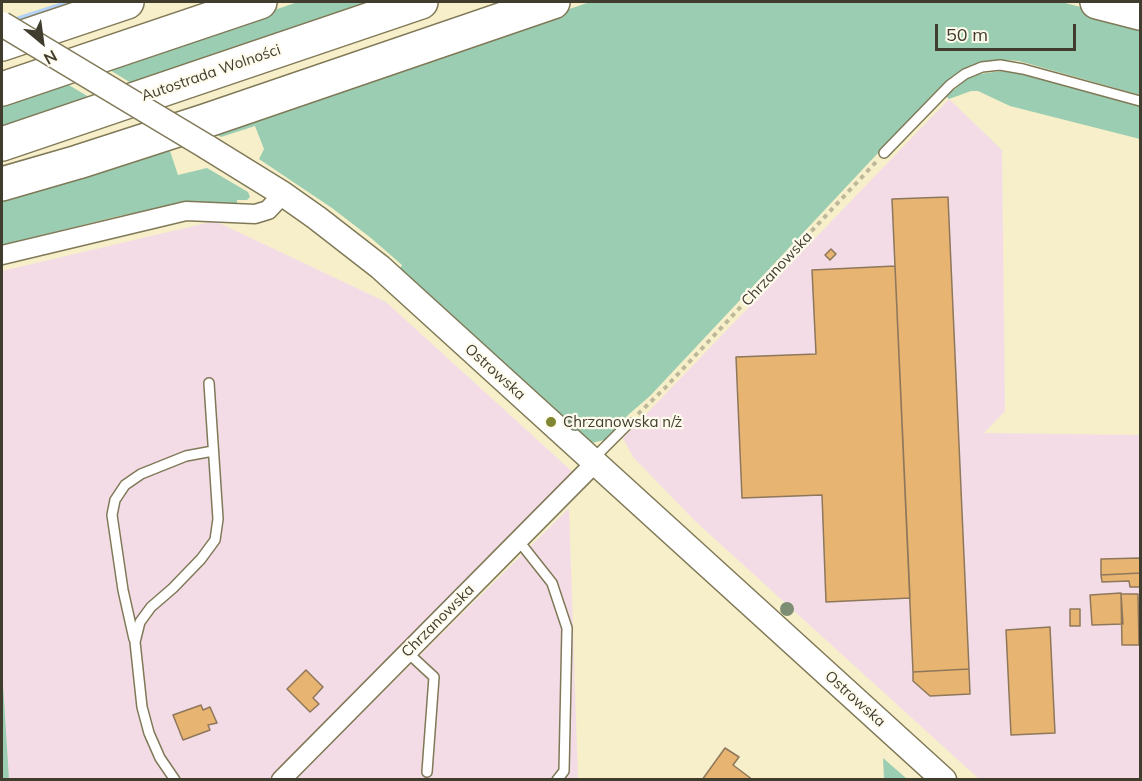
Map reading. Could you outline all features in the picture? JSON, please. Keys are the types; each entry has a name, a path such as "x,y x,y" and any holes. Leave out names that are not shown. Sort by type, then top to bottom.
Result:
{"highway":[{"path":"2,44 127,2"},
{"path":"2,89 260,2"},
{"name":"Autostrada Wolności","path":"2,144 421,2"},
{"path":"2,184 194,125 553,2"},
{"path":"1097,2 1140,13"}],"street":[{"name":"Ostrowska","path":"2,24 283,194 380,267 944,780"},
{"path":"2,255 186,211 255,214 268,210 283,194"},
{"name":"Chrzanowska","path":"281,780 594,461"}],"lane":[{"path":"884,153 950,85 965,74 982,67 1000,65 1023,69 1140,101"},
{"path":"135,642 140,622 151,607 201,559 214,540 218,519 210,383"},
{"name":"Chrzanowska","path":"594,461 629,423"},
{"path":"175,780 160,758 149,733 142,707 135,642 123,590 112,515 115,500 125,485 141,474 186,456 213,450"},
{"path":"518,540 552,583 567,627 564,771 557,780"},
{"path":"407,652 434,677 427,772"}],"path":[{"name":"Chrzanowska","path":"629,423 884,153"}],"shaded area":[{"path":"949,99 1002,150 1005,411 984,433 1140,435 1140,779 979,779 695,521 633,457 623,438"},
{"path":"215,221 386,302 576,475 270,779 9,779 2,668 2,271"},
{"path":"569,508 578,779 295,779"}],"green space":[{"path":"298,2 384,2 136,86 105,67"},
{"path":"590,2 1061,2 1140,22 1140,95 1019,61 985,61 958,72 939,88 650,396 605,440 591,443 400,269 402,265 371,238 332,208 259,159 264,149 255,126 221,137 210,131"},
{"path":"1001,71 1021,73 1140,103 1140,139 1010,106 978,91 971,91 949,99 946,96 967,79 980,74"},
{"path":"62,81 94,100 2,131 2,102"},
{"path":"170,151 178,175 207,168 248,192 250,197 247,200 237,200 237,206 195,202 119,216 2,245 2,202"},
{"path":"2,668 9,779 2,779"},
{"path":"883,758 907,779 884,779"}],"building":[{"path":"948,197 969,669 913,672 892,199"},
{"path":"831,249 836,254 830,260 825,255"},
{"path":"895,266 910,598 826,602 822,495 742,498 736,357 816,354 812,270"},
{"path":"1140,558 1140,573 1101,575 1101,559"},
{"path":"1140,573 1140,587 1130,587 1129,581 1102,582 1101,575"},
{"path":"1121,593 1123,624 1092,625 1090,595"},
{"path":"1121,594 1138,594 1139,645 1122,645"},
{"path":"1070,609 1080,609 1080,626 1070,626"},
{"path":"1050,627 1055,733 1011,735 1006,630"},
{"path":"969,669 970,694 930,696 913,681 913,672"},
{"path":"306,670 323,687 313,698 319,704 310,712 287,689"},
{"path":"201,705 203,710 210,707 217,723 208,725 210,730 183,740 173,715"},
{"path":"725,748 739,757 733,765 753,780 702,780"}],"waterway":[{"path":"10,22 72,2"}],"place":[{"name":"Chrzanowska n/ż","path":"551,422"}]}
